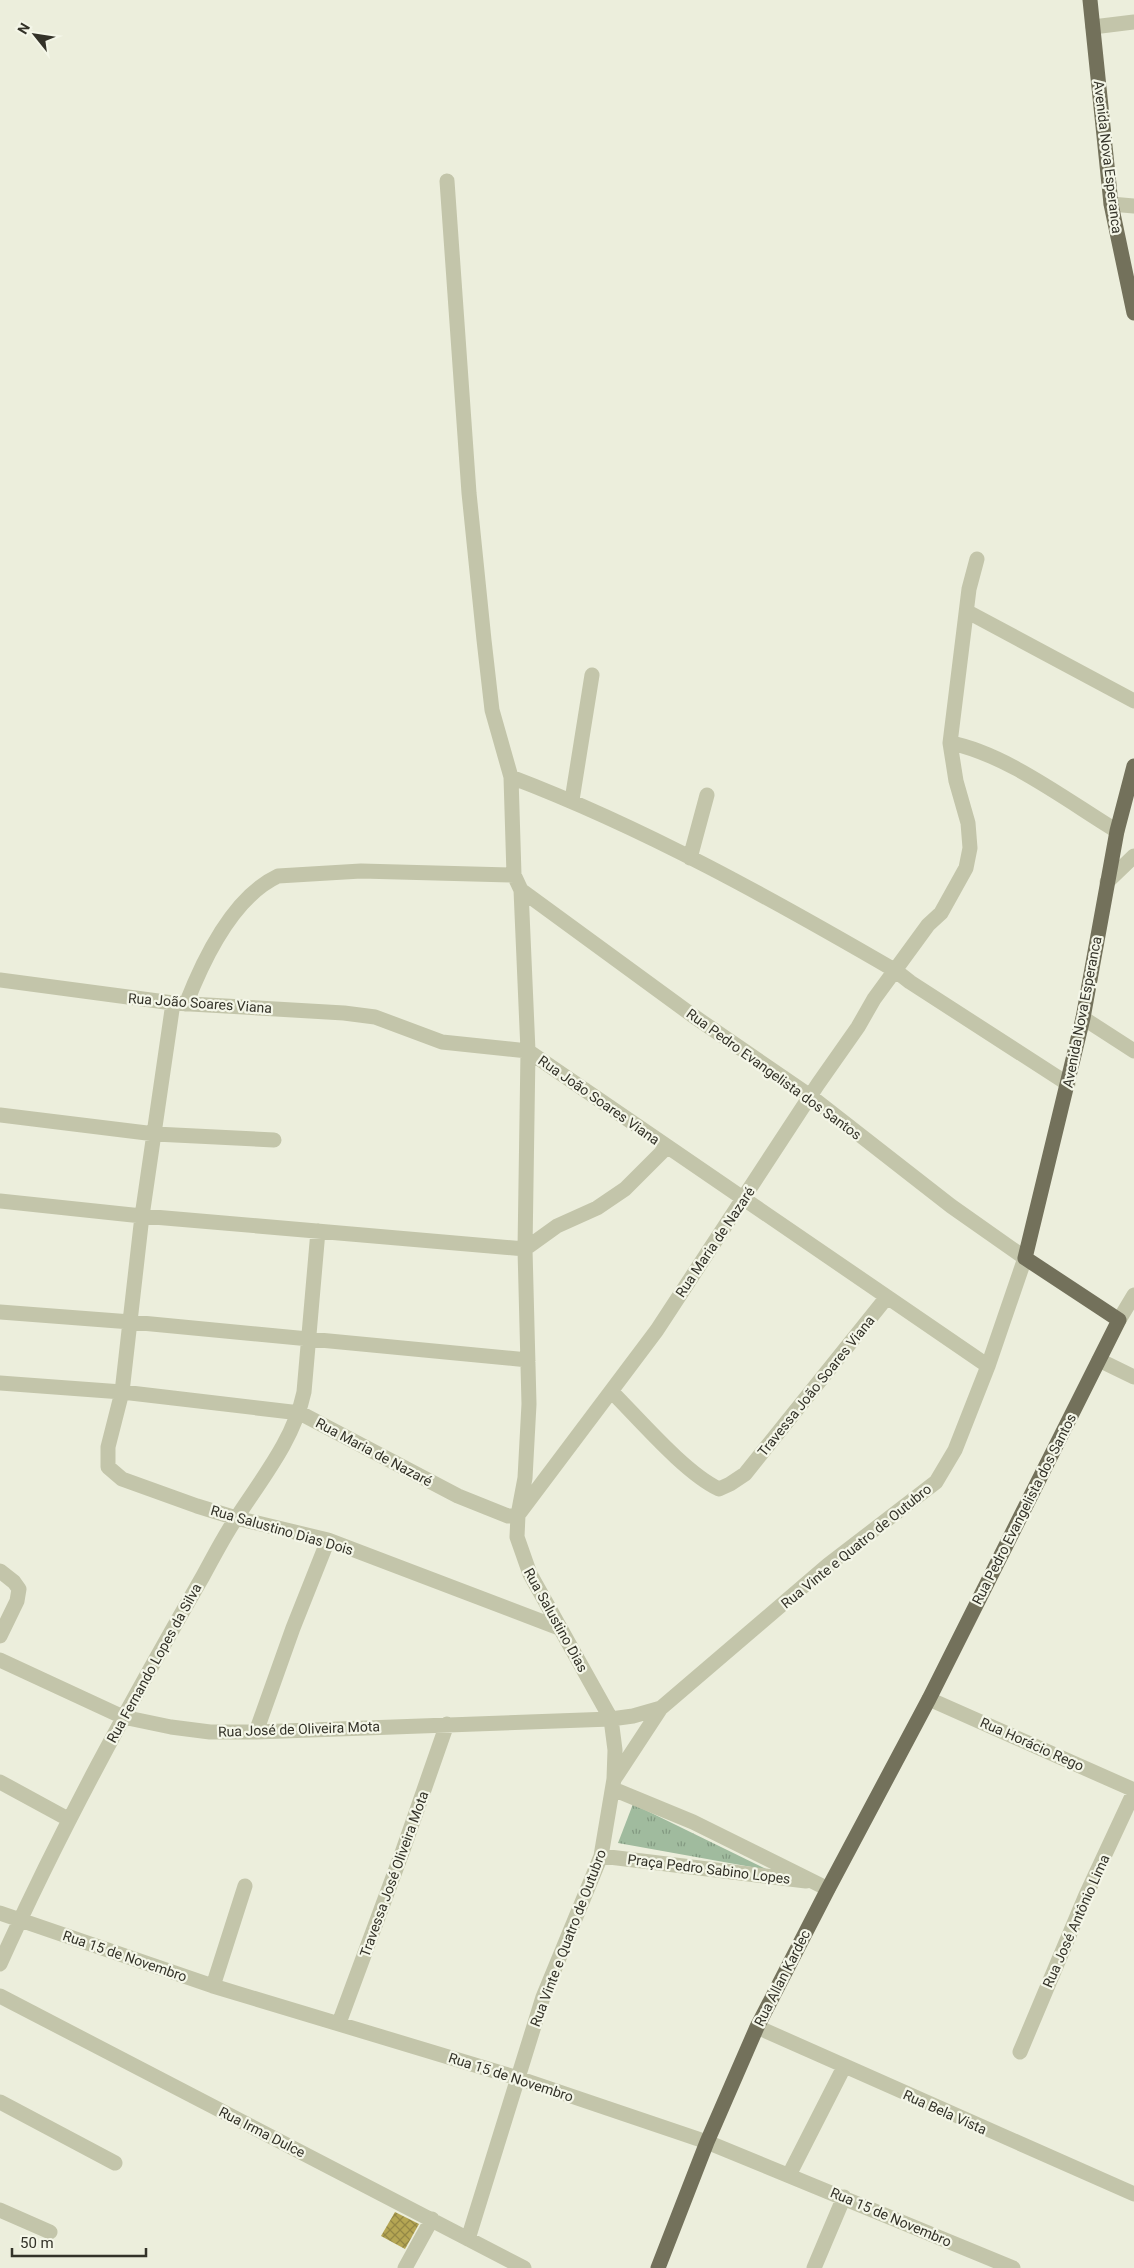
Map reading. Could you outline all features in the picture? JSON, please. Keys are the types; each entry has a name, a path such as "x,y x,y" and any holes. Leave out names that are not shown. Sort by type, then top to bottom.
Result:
{"main road":[{"name":"Avenida Nova Esperanca","path":"1090,0 1111,204 1134,313"},
{"name":"Avenida Nova Esperanca","path":"1025,1258 1083,1018 1117,831 1134,766"},
{"path":"1025,1258 1119,1320"},
{"name":"Rua Pedro Evangelista dos Santos","path":"929,1699 1119,1320"},
{"name":"Rua Allan Kardec","path":"658,2268 707,2142 822,1886 929,1699"}],"street":[{"path":"1093,27 1134,22"},
{"path":"447,181 469,493 484,640 492,710 510,776 514,875 521,890"},
{"path":"1111,204 1134,206"},
{"name":"Rua Maria de Nazaré","path":"300,1413 458,1496 508,1516 518,1515 657,1330 874,999 928,925 941,913 966,868 970,848 968,823 956,781 950,743 968,612 969,589 977,559"},
{"path":"968,612 1134,701"},
{"path":"572,800 592,675"},
{"path":"950,743 963,745 1022,773 1117,831"},
{"path":"510,776 572,800 690,858 795,913 896,971 910,982 1068,1084"},
{"path":"690,858 707,795"},
{"path":"1107,882 1134,856"},
{"name":"Rua Salustino Dias Dois","path":"514,875 361,871 278,876 267,881 249,898 220,934 196,978 179,1004 142,1216 122,1392 106,1459 108,1467 115,1475 236,1518 328,1540 560,1628"},
{"name":"Rua Salustino Dias","path":"521,890 528,1051 524,1249 528,1360 528,1450 518,1515 518,1537 521,1552 530,1574 612,1719"},
{"name":"Rua Pedro Evangelista dos Santos","path":"521,890 692,1015 810,1096 951,1206 1025,1258"},
{"name":"Rua João Soares Viana","path":"0,980 179,1004 344,1013 375,1017 442,1042 528,1051 988,1366"},
{"path":"1083,1018 1134,1051"},
{"path":"0,1115 155,1134 274,1140"},
{"path":"0,1201 142,1216 524,1249 557,1226 597,1208 625,1189 667,1147"},
{"name":"Rua Fernando Lopes da Silva","path":"0,1964 68,1819 122,1716 236,1518 281,1450 300,1413 304,1392 318,1231"},
{"name":"Rua Vinte e Quatro de Outubro","path":"614,1784 661,1708 828,1566 936,1482 955,1450 988,1366 1025,1258"},
{"path":"1119,1320 1134,1295"},
{"name":"Travessa João Soares Viana","path":"612,1392 681,1461 707,1484 719,1489 745,1474 887,1297"},
{"path":"0,1312 131,1322 528,1360"},
{"path":"1098,1360 1134,1377"},
{"path":"0,1384 122,1392 300,1413"},
{"path":"256,1732 293,1628 328,1540"},
{"path":"0,1571 14,1582 19,1589 18,1601 0,1636"},
{"name":"Rua José de Oliveira Mota","path":"0,1660 122,1716 171,1727 210,1732 612,1719"},
{"name":"Rua Horácio Rego","path":"929,1699 1134,1791"},
{"name":"Rua Vinte e Quatro de Outubro","path":"468,2239 543,1997 602,1856 614,1784 615,1750 612,1719 633,1716 661,1708"},
{"name":"Travessa José Oliveira Mota","path":"339,2023 404,1850 447,1724"},
{"path":"0,1782 68,1819"},
{"path":"614,1784 822,1886"},
{"name":"Rua José Antônio Lima","path":"1020,2052 1086,1895 1134,1791"},
{"name":"Praça Pedro Sabino Lopes","path":"602,1856 822,1886"},
{"path":"213,1986 245,1886"},
{"name":"Rua 15 de Novembro","path":"0,1913 213,1986 518,2078 707,2142 1013,2268"},
{"name":"Rua Irma Dulce","path":"0,1996 199,2101 432,2219 524,2268"},
{"name":"Rua Bela Vista","path":"757,2028 1134,2194"},
{"path":"789,2175 844,2067"},
{"path":"0,2102 115,2163"},
{"path":"814,2268 844,2197"},
{"path":"0,2210 50,2232"},
{"path":"405,2268 432,2219"}],"green space":[{"path":"633,1804 768,1870 618,1843"}],"building":[{"path":"395,2212 419,2224 405,2249 381,2236"}]}
